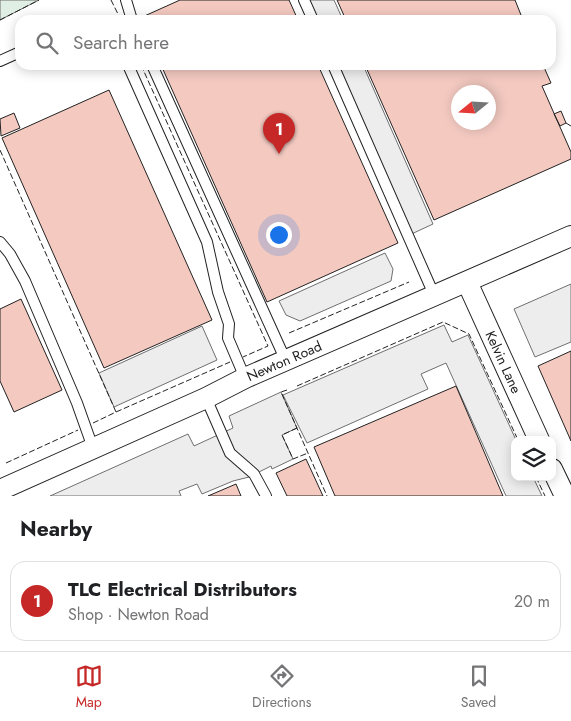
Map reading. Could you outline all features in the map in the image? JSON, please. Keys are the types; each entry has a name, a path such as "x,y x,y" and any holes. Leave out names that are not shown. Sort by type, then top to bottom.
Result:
{"street":[{"name":"Newton Road","path":"2,485 93,448 206,398 245,378 435,297 571,236"},
{"name":"Kelvin Lane","path":"468,282 537,436"},
{"path":"556,477 565,496"}],"lane":[{"path":"126,0 130,15"},
{"path":"304,0 311,15"},
{"path":"0,61 15,54"},
{"path":"130,70 207,242 218,292 229,324 228,338 245,378"},
{"path":"154,70 286,361"},
{"path":"335,70 435,297"},
{"path":"0,242 10,254 25,281 93,448"},
{"path":"206,398 230,453 254,474 266,496"}],"green space":[{"path":"0,0 39,0 0,20"}],"shaded area":[{"path":"300,0 334,0 341,15 307,15"},
{"path":"331,70 365,70 433,224 405,237"},
{"path":"385,253 393,269 391,281 300,321 286,315 279,301"},
{"path":"571,284 571,342 535,357 514,309"},
{"path":"444,325 452,342 468,335 514,436 511,436 511,481 535,481 542,496 506,496 446,363 421,374 428,389 307,443 283,395"},
{"path":"202,326 217,360 114,407 99,373"},
{"path":"281,392 297,428 282,435 293,459 272,469 271,466 249,477 233,481 202,494 197,484 179,491 181,496 50,496 188,434 194,446 233,428 229,416"}],"building":[{"path":"180,0 289,0 296,15 147,15"},
{"path":"337,0 515,0 521,15 344,15"},
{"path":"163,70 320,70 398,243 267,302"},
{"path":"367,70 545,70 551,83 542,86 571,152 571,159 434,220"},
{"path":"109,90 212,320 104,368 2,138"},
{"path":"561,111 566,123 560,126 554,114"},
{"path":"14,113 20,128 1,136 0,119"},
{"path":"21,299 62,390 14,412 0,381 0,309"},
{"path":"571,351 571,441 538,366"},
{"path":"456,386 503,496 335,496 314,447"},
{"path":"306,459 323,496 287,496 276,473"},
{"path":"236,484 241,496 208,496"}],"fence":[{"path":"0,20 39,0"},
{"path":"111,0 118,15"},
{"path":"143,70 268,346 243,357"},
{"path":"566,123 571,126"},
{"path":"0,150 116,412 91,424"},
{"path":"289,333 409,282"},
{"path":"297,386 443,322 469,334 516,436"},
{"path":"116,412 230,362"},
{"path":"287,390 281,392 327,496"},
{"path":"297,428 282,435 293,459 308,453"},
{"path":"6,463 78,430"},
{"path":"538,481 545,496"}],"place":[{"name":"TLC Electrical Distributors","path":"279,154"}]}
